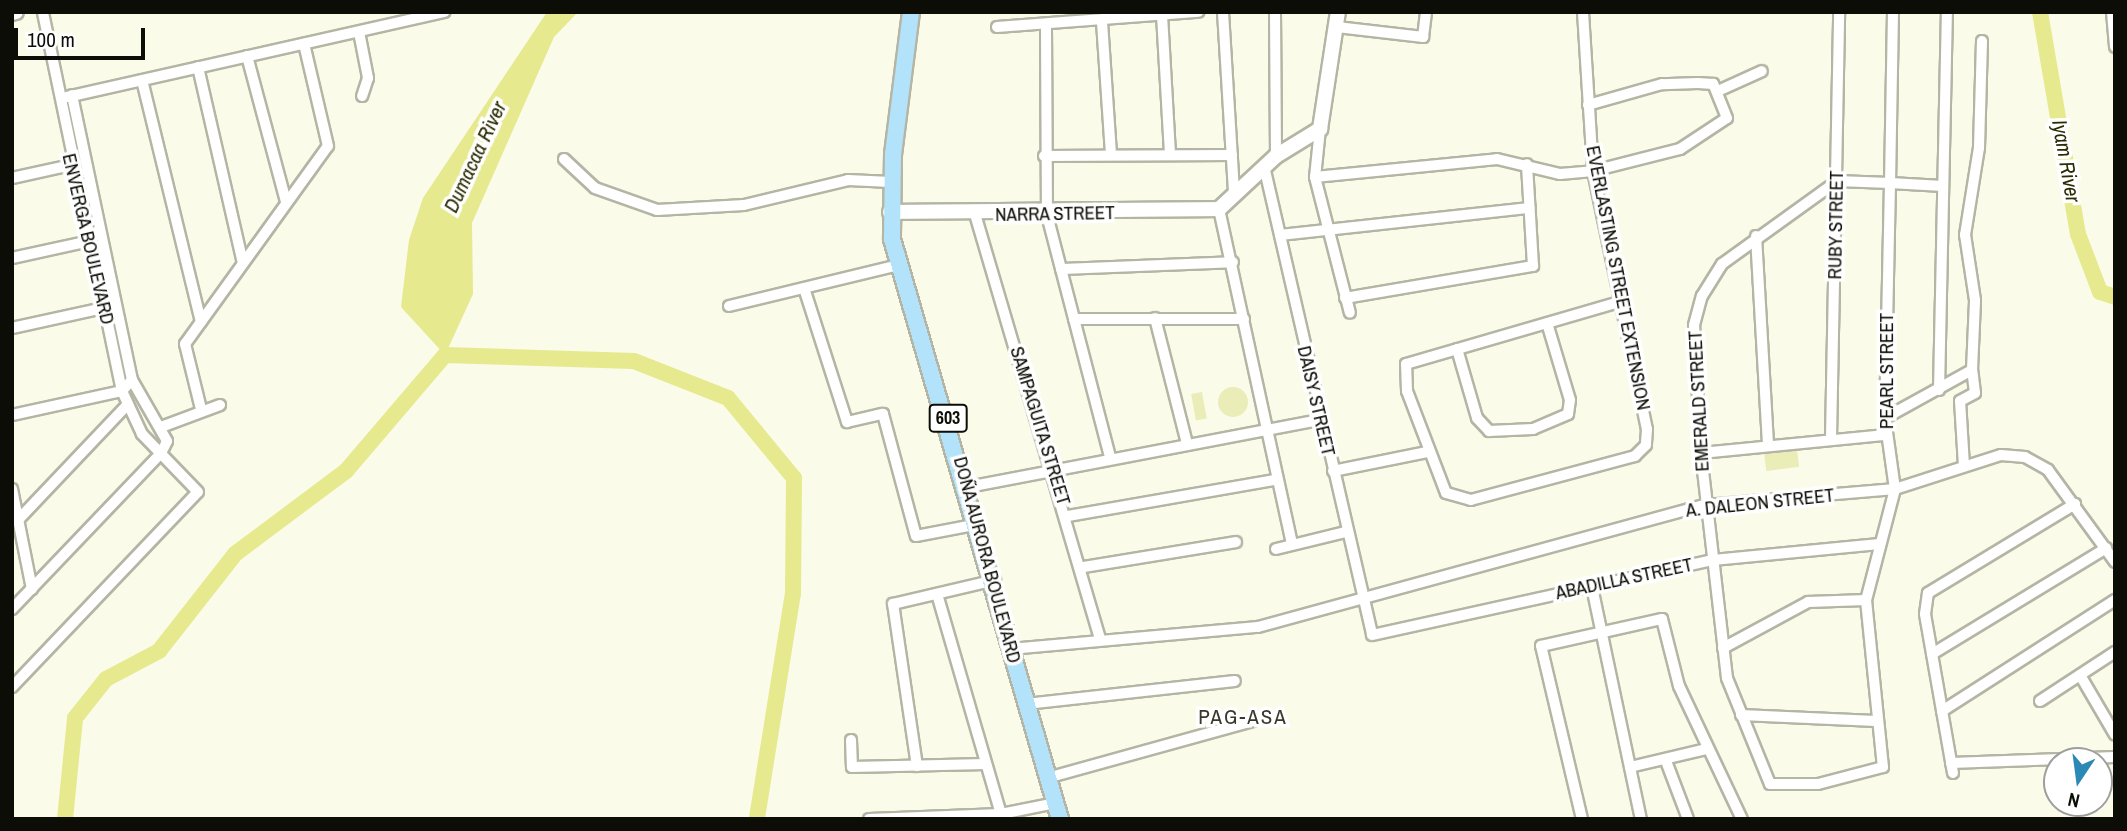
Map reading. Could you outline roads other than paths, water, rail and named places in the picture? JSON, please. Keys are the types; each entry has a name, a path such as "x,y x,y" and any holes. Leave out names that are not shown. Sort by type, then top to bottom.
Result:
{"main road":[{"name":"DOÑA AURORA BOULEVARD","path":"911,12 891,181 890,212 898,265 996,580 1010,649 1058,811"}],"street":[{"name":"ENVERGA BOULEVARD","path":"12,687 198,492 161,453 127,405 122,391 71,166 43,12"},
{"path":"58,99 445,12"},
{"path":"997,27 1046,28 1198,12"},
{"path":"1223,12 1234,192"},
{"path":"1275,12 1276,156"},
{"path":"1338,12 1315,177 1350,313"},
{"path":"1337,27 1423,37 1426,12"},
{"name":"EVERLASTING STREET EXTENSION","path":"1427,452 1446,492 1471,500 1635,456 1646,445 1647,429 1593,171 1583,12"},
{"name":"RUBY STREET","path":"1831,438 1839,12"},
{"name":"PEARL STREET","path":"1883,767 1876,721 1866,600 1895,489 1885,418 1893,12"},
{"path":"1940,390 1947,12"},
{"path":"2112,13 2115,47"},
{"path":"1162,15 1170,152"},
{"path":"1102,22 1111,154"},
{"path":"1046,28 1044,156 1047,215 1110,456"},
{"path":"359,32 369,78 362,96"},
{"path":"1964,466 1961,401 1975,393 1972,370 1975,300 1965,235 1979,148 1982,41"},
{"path":"201,409 185,344 328,146 304,44"},
{"path":"247,56 286,202"},
{"path":"198,67 243,263"},
{"path":"1718,91 1762,71"},
{"path":"142,80 201,322"},
{"path":"1315,177 1497,159 1560,174 1593,171 1680,149 1724,126 1718,91 1713,84 1662,84 1588,105"},
{"path":"12,609 161,453 167,441 132,380 72,95"},
{"path":"1292,543 1275,480 1233,262 1219,209 1234,192 1276,156 1320,129"},
{"path":"1044,156 1170,152 1232,155"},
{"path":"564,159 595,188 657,210 744,205 835,182 891,181"},
{"path":"1345,298 1533,266 1527,164"},
{"path":"12,177 71,166"},
{"name":"DAISY STREET","path":"1264,166 1345,532 1372,635"},
{"path":"1837,181 1944,186"},
{"name":"EMERALD STREET","path":"1837,181 1756,236 1723,264 1702,296 1693,325 1705,505 1723,648 1741,715 1770,784 1818,784 1883,767"},
{"path":"1280,235 1530,208"},
{"name":"NARRA STREET","path":"890,212 1047,215 1219,209"},
{"name":"SAMPAGUITA STREET","path":"975,214 1084,568 1100,639"},
{"path":"1756,236 1768,445"},
{"path":"12,257 89,241"},
{"path":"1061,269 1233,262"},
{"path":"729,306 898,265"},
{"path":"804,288 847,422 883,414 916,536 979,524"},
{"path":"1333,471 1427,452 1404,372 1417,356 1457,349 1619,302"},
{"path":"12,328 104,308"},
{"path":"1154,318 1187,444"},
{"path":"1074,319 1244,319"},
{"path":"1457,349 1477,418 1489,431 1533,429 1568,414 1570,400 1547,323"},
{"path":"1885,418 1972,370"},
{"path":"12,415 122,391 132,380"},
{"path":"18,520 127,405"},
{"path":"161,427 201,409 220,405"},
{"path":"968,487 1110,456 1320,420"},
{"path":"1701,453 1831,438 1886,435"},
{"name":"A. DALEON STREET","path":"1010,649 1258,627 1360,596 1705,505 1895,489 2001,455 2025,457 2048,470 2115,562"},
{"path":"1068,516 1275,480"},
{"path":"12,489 32,589"},
{"path":"2075,504 1932,587 1925,614 1931,654 1952,768 2115,757"},
{"path":"1276,548 1345,532"},
{"path":"1084,568 1236,542"},
{"name":"ABADILLA STREET","path":"1372,635 1713,560 1879,544"},
{"path":"1931,654 2106,548"},
{"path":"917,766 893,604 996,580"},
{"path":"1592,587 1641,819"},
{"path":"937,594 1001,814"},
{"path":"1723,648 1808,602 1866,600"},
{"path":"1942,711 2115,600"},
{"path":"1582,819 1541,646 1662,618 1679,686 1706,749 1742,819"},
{"path":"2040,701 2114,655"},
{"path":"2080,675 2115,736"},
{"path":"1026,704 1235,681"},
{"path":"1741,715 1876,721"},
{"path":"1047,778 1253,721"},
{"path":"851,740 852,767 986,764"},
{"path":"1630,767 1666,761 1706,749"},
{"path":"1666,761 1688,819"},
{"path":"869,819 1058,811"}],"water":[{"name":"Dumacaa River","path":"547,12 578,12 554,37 472,223 473,294 445,355 401,307 409,240 423,198"}],"waterway":[{"name":"Iyam River","path":"2040,12 2078,234 2100,292 2115,297"},
{"path":"445,355 634,361 728,398 794,478 793,593 757,819"},
{"path":"65,819 75,718 106,679 159,651 235,554 346,471 445,355"}],"district":[{"name":"PAG-ASA","path":"1243,717"}]}
